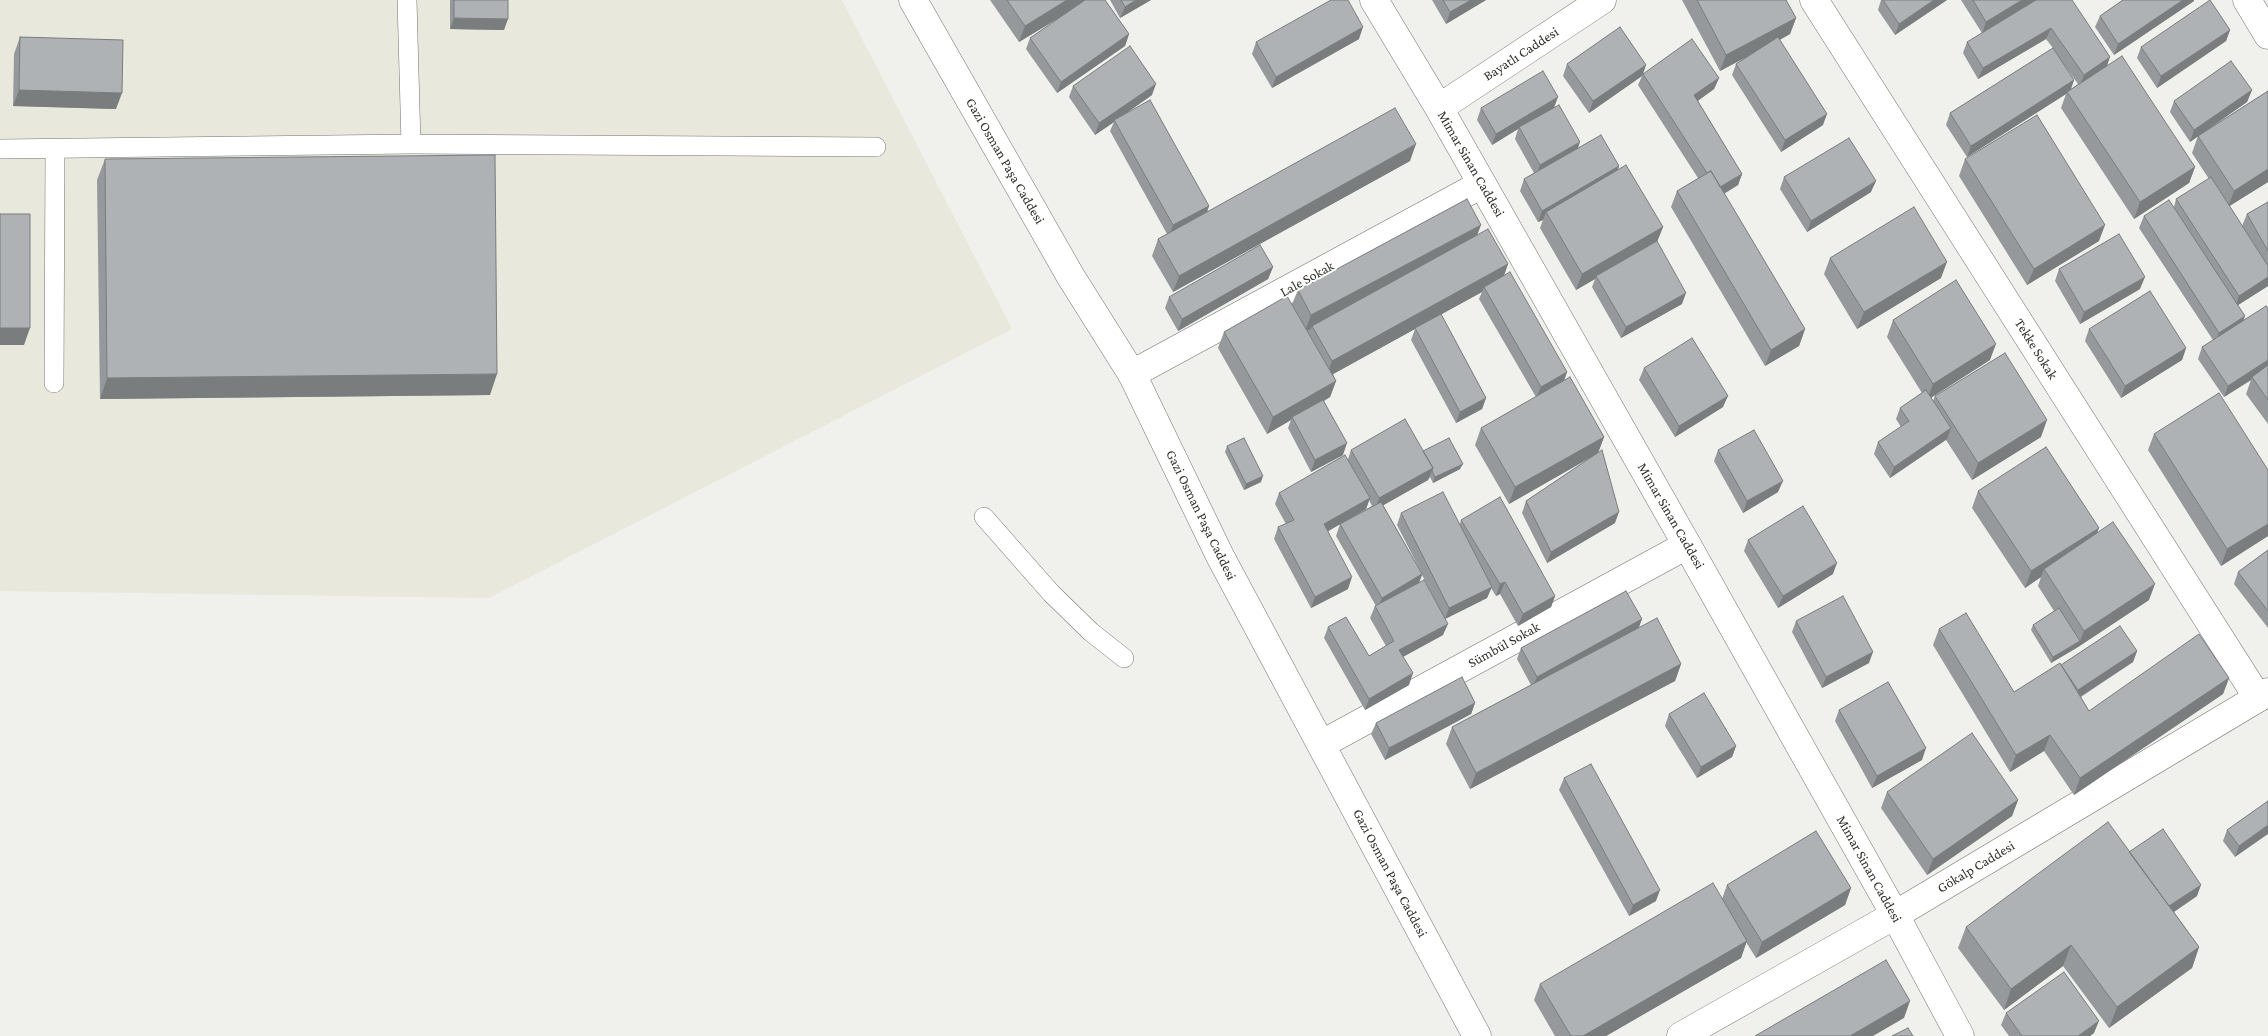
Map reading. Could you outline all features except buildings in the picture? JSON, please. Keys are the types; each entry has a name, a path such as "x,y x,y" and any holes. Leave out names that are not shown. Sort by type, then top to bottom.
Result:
{"street":[{"name":"Gazi Osman Paşa Caddesi","path":"913,0 1071,277 1132,374 1220,556 1477,1036"},
{"name":"Mimar Sinan Caddesi","path":"1374,0 1439,108 1687,545 1895,915 1960,1036"},
{"name":"Bayatlı Caddesi","path":"1439,108 1602,0"},
{"name":"Tekke Sokak","path":"1814,0 2263,695"},
{"path":"2247,0 2268,35"},
{"name":"Lale Sokak","path":"1132,374 1482,184"},
{"name":"Sümbül Sokak","path":"1322,744 1687,545"},
{"name":"Gökalp Caddesi","path":"1681,1036 1895,915 2263,695"}],"lane":[{"path":"407,0 411,144"},
{"path":"0,150 411,144 876,147"},
{"path":"54,383 55,149"},
{"path":"984,517 1051,594 1091,632 1124,658"}],"shaded area":[{"path":"0,0 842,0 1012,329 489,598 0,591"}]}
